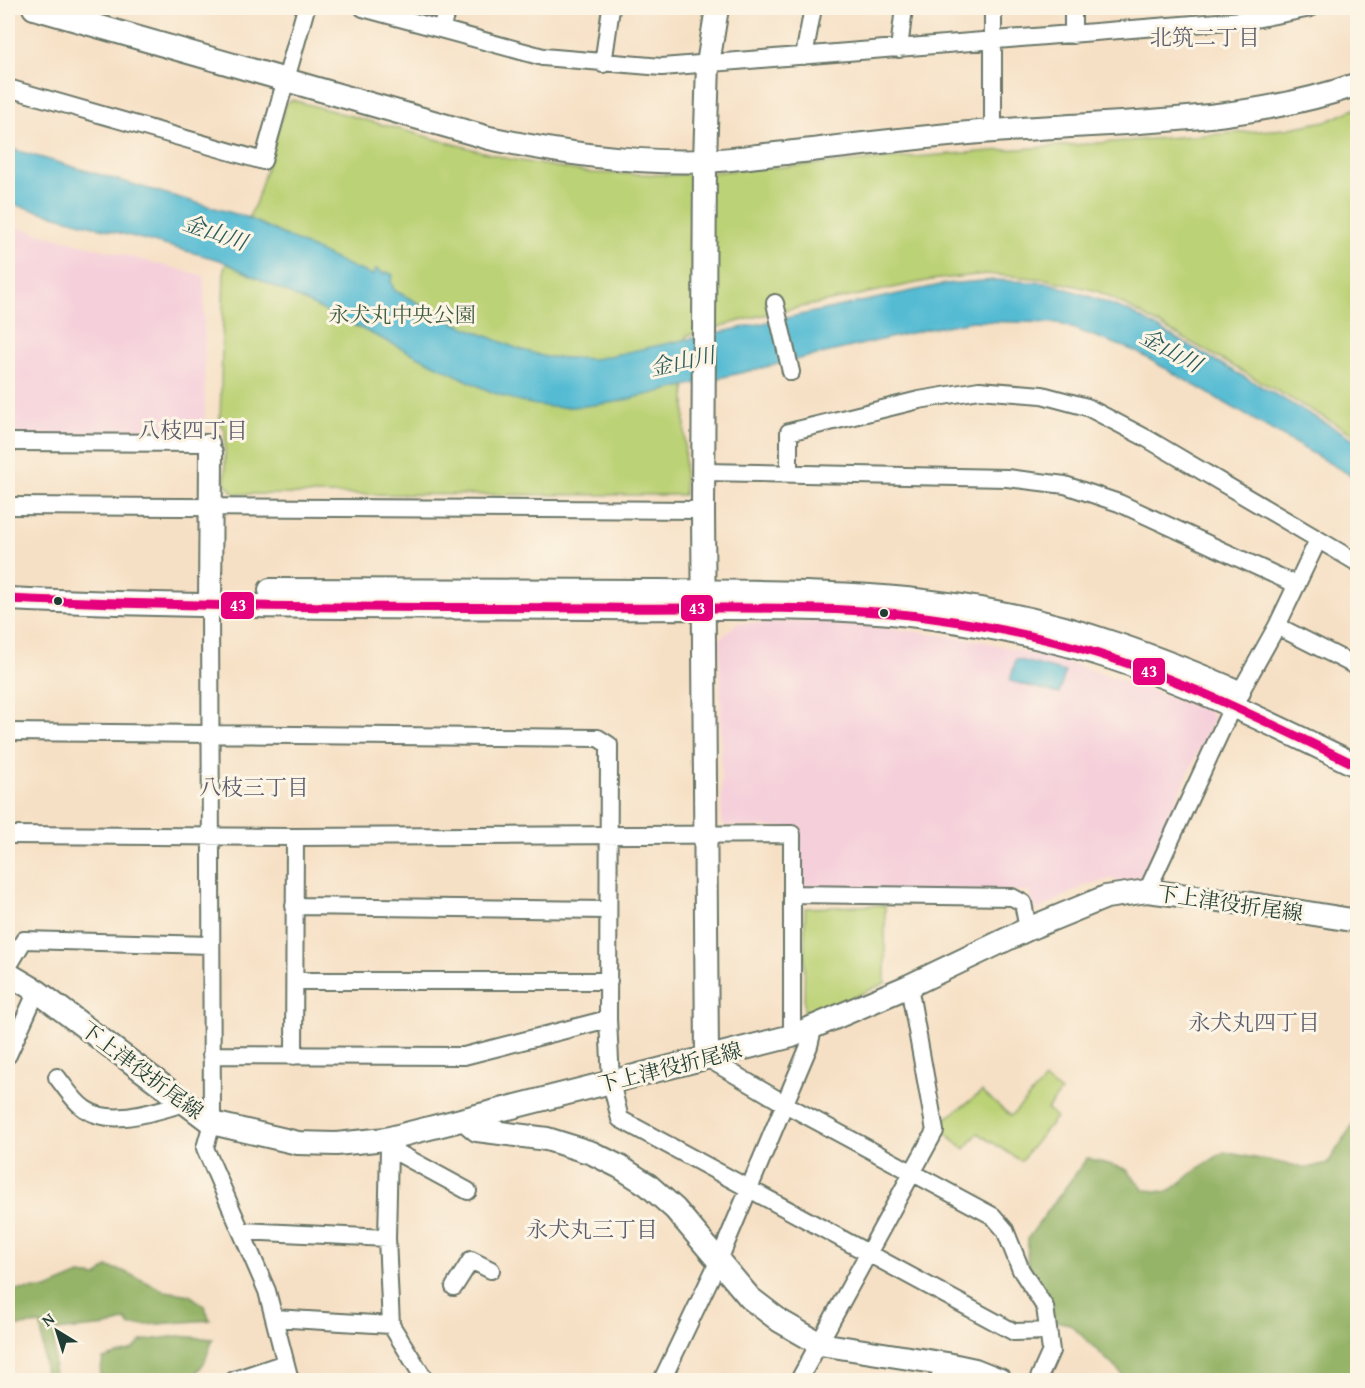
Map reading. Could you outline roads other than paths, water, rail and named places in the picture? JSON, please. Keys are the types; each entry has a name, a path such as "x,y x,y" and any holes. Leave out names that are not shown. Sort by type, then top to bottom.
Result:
{"street":[{"path":"34,8 489,138 560,153 705,161 993,131 1191,117 1273,107 1325,96 1358,84"},
{"path":"8,88 263,161 306,8"},
{"path":"363,8 543,57 662,67 1255,19 1311,8"},
{"path":"441,28 448,8"},
{"path":"603,63 611,8"},
{"path":"717,8 708,64 705,161 703,510 707,1058 785,1104 993,1216 1005,1230 1021,1270 1045,1307 1051,1351 1038,1380"},
{"path":"804,56 813,8"},
{"path":"899,49 904,8"},
{"path":"993,8 993,131"},
{"path":"1073,8 1073,35"},
{"path":"775,303 791,372"},
{"path":"789,473 789,432 919,400 979,390 1042,394 1086,407 1146,438 1358,563"},
{"path":"8,442 211,443 212,1123 205,1148 267,1291 290,1380"},
{"path":"704,472 1007,478 1065,485 1119,503 1297,585"},
{"path":"8,506 703,510"},
{"path":"1147,891 1238,699 1277,626 1318,540"},
{"path":"8,585 210,598"},
{"path":"8,599 704,600 848,610 992,628 1066,645 1238,699 1358,748"},
{"path":"1277,626 1358,667"},
{"path":"1238,699 1358,766"},
{"path":"8,732 210,736 598,738 609,745 608,1019 611,1082 620,1119 1014,1332 1048,1331"},
{"path":"8,835 295,837 792,834 793,894 802,1033 809,1046 719,1260 662,1380"},
{"path":"294,1056 295,837"},
{"name":"下上津役折尾線","path":"8,974 37,991 212,1123 298,1143 387,1143 464,1119 802,1033 909,986 1028,929 1107,897 1147,891 1358,921"},
{"path":"793,894 1012,897 1023,903 1028,929"},
{"path":"294,906 608,909"},
{"path":"8,967 24,940 212,945"},
{"path":"295,981 609,981"},
{"path":"799,1380 870,1254 935,1131 909,986"},
{"path":"8,1055 37,991"},
{"path":"211,1055 464,1056 608,1019"},
{"path":"57,1077 85,1109 108,1117 129,1116 186,1103"},
{"path":"464,1119 477,1130 547,1139 592,1153 620,1167 648,1185 675,1209 750,1298 780,1321 820,1344 942,1372 975,1370 1000,1380"},
{"path":"387,1143 468,1191"},
{"path":"387,1143 387,1238 391,1325 425,1380"},
{"path":"241,1231 387,1238"},
{"path":"454,1287 471,1260 491,1270"},
{"path":"274,1318 391,1325"},
{"path":"234,1380 285,1363"}],"water":[{"name":"金山川","path":"8,148 246,217 354,268 373,275 376,269 385,274 387,272 393,275 391,281 394,290 455,323 516,348 546,357 595,359 945,284 995,280 1049,283 1128,311 1357,441 1357,479 1135,351 1058,323 973,321 928,329 616,402 552,407 523,402 489,391 220,260 8,203"},
{"path":"1016,659 1065,672 1059,694 1010,681"}],"district":[{"name":"北筑二丁目","path":"1205,37"},
{"name":"八枝四丁目","path":"193,430"},
{"name":"八枝三丁目","path":"254,787"},
{"name":"永犬丸四丁目","path":"1254,1022"},
{"name":"永犬丸三丁目","path":"592,1229"}],"park label":[{"name":"永犬丸中央公園","path":"402,314"}]}
